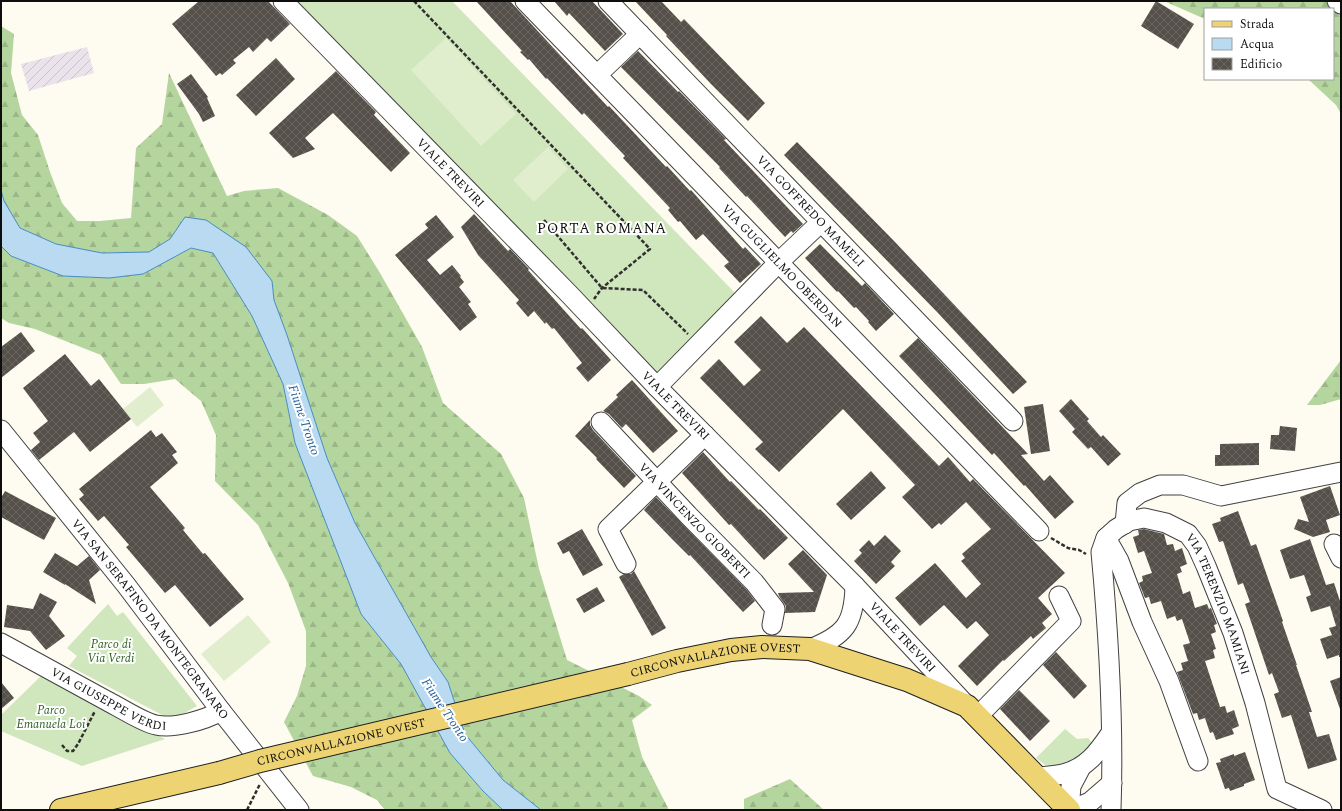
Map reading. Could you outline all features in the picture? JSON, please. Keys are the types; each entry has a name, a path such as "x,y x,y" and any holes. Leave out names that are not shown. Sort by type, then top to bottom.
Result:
{"main road":[{"name":"CIRCONVALLAZIONE OVEST","path":"62,810 677,661 731,650 762,647 810,649 907,680 972,711"},
{"name":"VIALE TREVIRI","path":"972,711 1070,810"}],"street":[{"name":"VIALE TREVIRI","path":"283,1 657,387 854,586 972,711"},
{"name":"VIA GUGLIELMO OBERDAN","path":"525,1 1039,531"},
{"name":"VIA GOFFREDO MAMELI","path":"608,1 1013,421"},
{"path":"1337,1 1341,4"},
{"path":"597,75 640,34"},
{"path":"657,387 779,262 821,222"},
{"name":"VIA VINCENZO GIOBERTI","path":"601,422 754,582 775,609 772,625"},
{"path":"626,564 608,529 705,435"},
{"name":"VIA SAN SERAFINO DA MONTEGRANARO","path":"4,441 126,585 221,711 290,806"},
{"path":"1125,524 1127,503 1140,493 1160,485 1183,485 1221,496 1341,472"},
{"name":"VIA TERENZIO MAMIANI","path":"1106,538 1116,529 1129,521 1144,518 1166,523 1188,534 1197,546 1206,566 1235,640 1255,703 1278,789 1322,810"},
{"path":"1106,538 1101,552 1109,658 1112,783 1111,810"},
{"path":"1106,538 1119,561 1142,622 1169,681 1198,760"},
{"name":"CIRCONVALLAZIONE OVEST","path":"810,649 837,636 846,627 852,612 854,586"},
{"path":"972,711 1071,621 1059,596"},
{"name":"VIA GIUSEPPE VERDI","path":"1,643 154,725 167,726 187,723 215,715 221,711"},
{"path":"1038,777 1063,774 1081,767 1098,753 1111,733"},
{"path":"1081,767 1071,786 1070,810 1090,802 1112,783"}],"path":[{"path":"414,1 650,248 602,288 585,311"},
{"path":"544,220 602,288 643,290 698,345"},
{"path":"62,745 67,751 73,750 78,744 102,698"},
{"path":"246,810 261,782"}],"shaded area":[{"path":"87,47 94,73 29,91 21,64"}],"green space":[{"path":"296,1 452,1 738,296 659,379"},
{"path":"1164,1 1341,1 1341,114 1336,105 1309,80 1334,80 1334,8 1204,8 1204,19"},
{"path":"1,26 14,34 11,73 22,115 38,135 62,203 77,221 100,221 131,218 136,148 162,124 169,73 227,196 244,191 278,188 328,215 357,236 422,347 443,403 501,454 524,498 539,569 567,660 639,696 652,705 632,720 642,757 669,810 541,810 503,780 465,734 448,682 431,657 355,523 327,458 274,300 272,281 185,217 170,239 149,252 102,253 56,244 20,228 4,201 1,190"},
{"path":"446,38 516,114 481,146 411,70"},
{"path":"548,147 568,169 534,202 513,180"},
{"path":"1,246 11,256 63,276 109,278 143,274 191,248 213,253 252,316 283,384 295,443 361,614 401,664 450,753 483,791 503,810 385,810 377,800 351,787 313,776 284,722 297,696 306,666 306,631 288,583 258,525 215,481 216,435 201,401 175,379 144,384 121,384 101,355 35,329 9,323 1,318"},
{"path":"1341,360 1341,399 1320,405 1307,405"},
{"path":"150,387 164,405 137,427 123,409"},
{"name":"Parco di Via Verdi","path":"108,604 117,616 123,612 197,706 174,719 166,717 69,666 77,656 67,648"},
{"path":"248,615 271,642 224,681 201,654"},
{"name":"Parco Emanuela Loi","path":"41,676 165,739 82,766 1,731 1,715"},
{"path":"1065,729 1077,739 1088,738 1094,745 1076,762 1056,767 1045,765 1036,758"},
{"path":"790,779 824,810 744,810 744,799"}],"water":[{"name":"Fiume Tronto","path":"1,190 4,201 20,228 56,244 102,253 149,252 170,239 185,217 206,220 246,247 272,281 274,300 327,458 355,523 431,657 448,682 465,734 503,780 541,810 503,810 483,791 450,753 401,664 361,614 295,443 283,384 252,316 213,253 191,248 143,274 109,278 63,276 11,256 1,246"}],"building":[{"path":"199,1 268,1 290,24 271,42 267,38 253,52 249,47 233,60 236,63 222,75 220,73 216,76 172,24"},
{"path":"476,1 510,1 608,107 609,106 690,191 691,190 743,249 745,247 761,264 740,283 724,266 729,262 703,234 696,240 680,221 678,222 668,210 670,208 623,158 625,156 584,113 582,115 547,78 546,79 529,59 528,60 520,52 522,51"},
{"path":"554,1 592,1 623,34 605,51 569,13 567,16"},
{"path":"635,1 661,1 681,22 684,19 765,103 748,121 711,84"},
{"path":"1156,1 1194,24 1178,49 1141,26"},
{"path":"638,51 726,139 724,140 803,224 793,233 791,231 785,237 719,168 720,167 621,67"},
{"path":"276,58 295,79 256,116 236,95"},
{"path":"336,71 376,112 374,115 410,153 391,172 333,113 305,138 315,149 293,158 269,133"},
{"path":"191,74 208,97 207,98 215,116 203,122 199,114 177,84"},
{"path":"797,142 895,242 1027,382 1013,394 938,313 784,155"},
{"path":"474,214 508,251 510,249 529,269 528,270 581,329 582,328 611,360 588,382 576,368 582,363 554,328 552,329 546,322 545,324 534,311 528,317 516,303 519,300 478,255 461,227"},
{"path":"436,215 454,237 427,260 440,275 452,265 464,282 459,287 471,302 468,304 477,317 460,331 395,255 428,228 425,224"},
{"path":"820,244 862,286 865,283 894,314 876,331 856,307 854,308 838,291 837,292 805,258"},
{"path":"761,316 787,343 804,327 939,466 948,457 970,482 973,479 1065,573 1038,598 1052,614 1042,623 1046,628 1033,639 1031,636 1004,661 1003,660 977,686 958,666 989,635 976,621 967,629 944,605 920,626 895,598 935,563 966,598 981,584 961,561 965,558 962,554 991,529 966,502 941,525 939,523 932,529 902,497 915,485 843,409 779,472 755,449 763,442 700,378 719,359 744,386 761,370 734,342"},
{"path":"21,332 35,351 1,378 1,347"},
{"path":"918,338 1028,454 1021,455 1044,481 1050,475 1074,502 1055,519 1025,485 1024,486 994,453 992,455 899,356"},
{"path":"65,354 91,386 99,379 131,419 90,452 74,432 39,460 31,450 40,442 33,433 48,421 23,388"},
{"path":"632,380 678,431 653,453 626,424 622,428 609,414 603,411 618,397 616,395"},
{"path":"1071,399 1089,419 1087,421 1101,437 1103,435 1121,454 1108,466 1091,447 1088,449 1072,432 1075,429 1059,411"},
{"path":"1043,404 1050,451 1031,454 1024,407"},
{"path":"590,420 590,425 593,430 636,476 624,488 575,436"},
{"path":"1280,426 1297,428 1295,451 1270,449 1271,435 1279,435"},
{"path":"151,430 156,437 162,433 177,452 172,455 178,463 150,487 185,528 183,530 203,554 205,553 244,599 210,627 175,585 165,593 126,547 129,545 104,516 98,521 79,499 84,495 79,489"},
{"path":"1259,443 1259,465 1215,466 1215,455 1220,455 1220,444"},
{"path":"703,452 730,482 731,481 759,510 760,509 788,538 764,560 731,524 729,525 682,473"},
{"path":"871,471 886,488 851,520 836,504"},
{"path":"1330,486 1340,515 1326,520 1330,532 1313,537 1294,529 1298,519 1309,522 1300,497"},
{"path":"5,491 56,518 44,540 1,517 1,498"},
{"path":"656,497 746,589 755,601 743,612 690,555 689,556 644,510"},
{"path":"1238,511 1251,546 1256,544 1283,621 1282,622 1312,712 1309,712 1317,737 1329,734 1337,760 1308,769 1291,715 1282,718 1274,694 1279,692 1272,673 1269,675 1245,604 1250,602 1243,583 1238,585 1223,541 1219,542 1212,524 1221,521 1220,518"},
{"path":"582,529 603,565 583,576 569,551 563,554 557,543"},
{"path":"1144,529 1164,534 1167,545 1173,544 1175,551 1182,548 1187,564 1180,567 1182,572 1177,574 1183,594 1190,591 1195,608 1207,604 1209,609 1211,608 1217,624 1214,625 1216,632 1211,634 1216,649 1213,650 1215,658 1205,661 1220,707 1225,706 1227,713 1234,710 1239,726 1232,729 1234,734 1216,740 1213,732 1210,733 1205,718 1199,720 1197,713 1193,714 1177,672 1183,670 1181,663 1188,661 1183,645 1190,643 1182,619 1177,621 1175,616 1167,619 1161,601 1151,604 1149,597 1145,598 1139,583 1143,581 1142,576 1152,573 1144,551 1138,553 1133,537 1139,535 1138,530"},
{"path":"885,535 901,551 891,562 895,566 876,584 854,561 862,553 859,550 869,540 874,546"},
{"path":"1310,539 1326,585 1334,583 1341,604 1341,657 1339,657 1339,655 1327,659 1320,639 1332,635 1329,628 1336,626 1330,606 1311,612 1306,597 1311,595 1304,575 1290,579 1280,550"},
{"path":"803,550 827,575 815,612 785,613 786,606 778,593 814,592 788,564"},
{"path":"55,553 77,566 89,556 100,570 89,580 96,604 43,572"},
{"path":"634,571 666,628 652,636 619,577 624,574 631,574"},
{"path":"597,587 605,601 584,613 576,599"},
{"path":"40,593 57,602 49,616 65,636 46,650 30,631 4,627 7,605 33,609"},
{"path":"1056,652 1087,686 1074,699 1043,665"},
{"path":"1341,677 1341,709 1340,709 1330,681"},
{"path":"1,682 14,698 1,709"},
{"path":"1019,690 1050,721 1030,741 1000,709"},
{"path":"1245,752 1255,780 1230,791 1229,788 1225,789 1216,763 1221,762 1220,759"}],"district":[{"name":"PORTA ROMANA","path":"602,228"}]}
